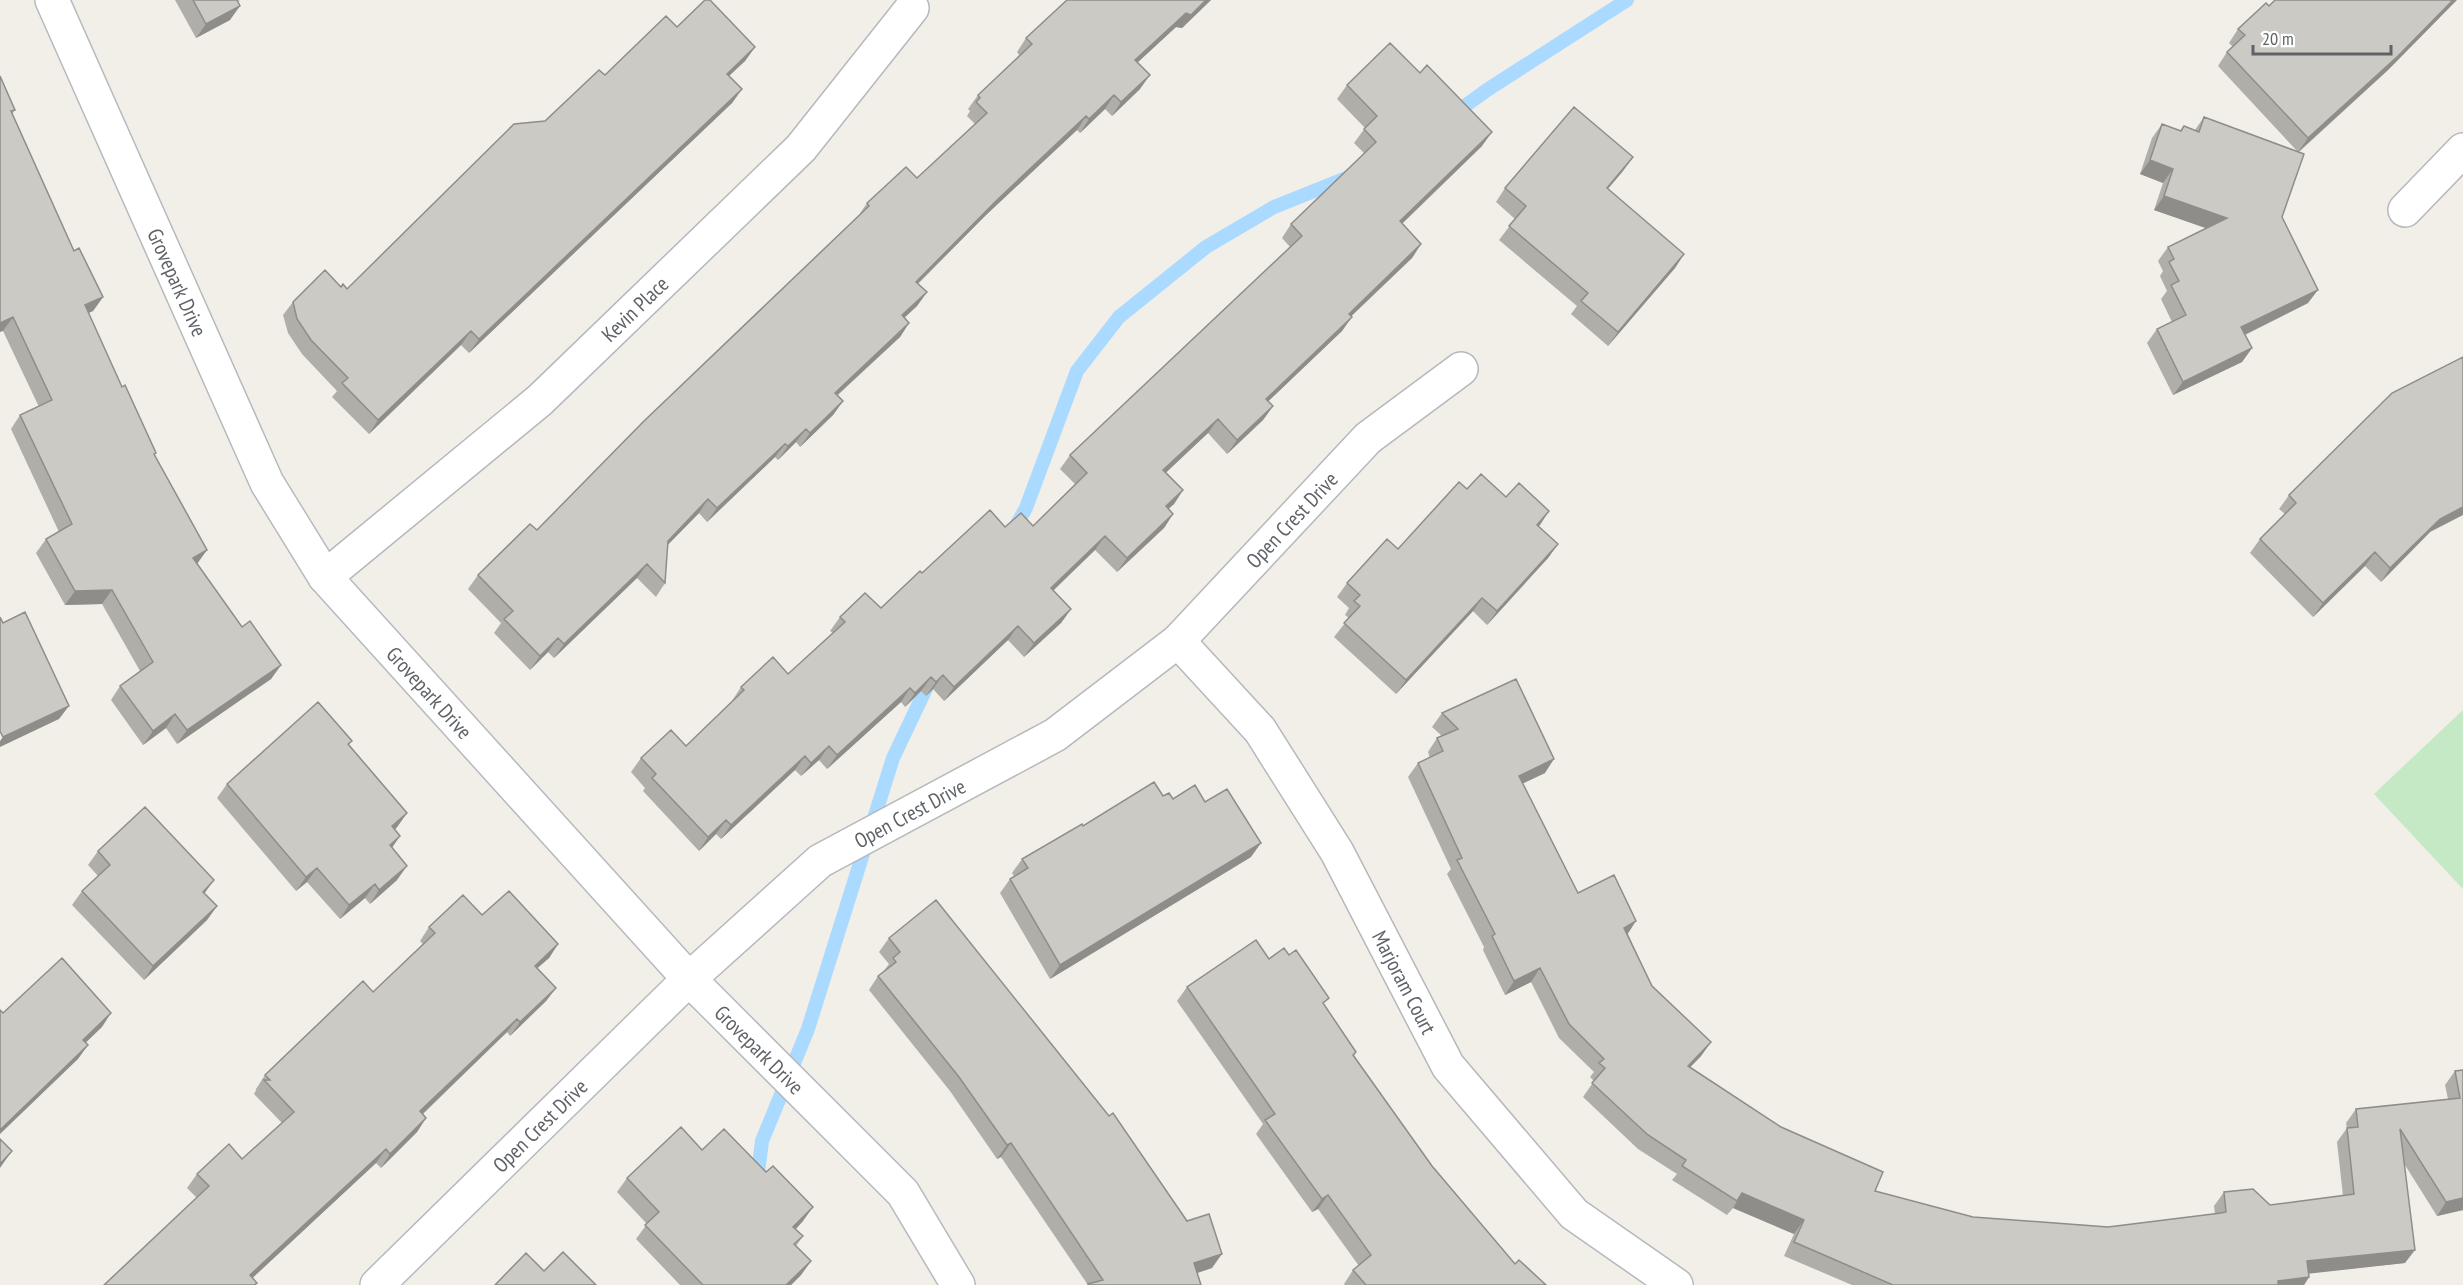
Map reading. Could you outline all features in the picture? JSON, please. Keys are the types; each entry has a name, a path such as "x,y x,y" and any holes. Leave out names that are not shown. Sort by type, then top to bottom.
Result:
{"street":[{"name":"Grovepark Drive","path":"52,0 267,483 325,577 689,979 903,1193 958,1285"},
{"name":"Kevin Place","path":"325,577 540,400 801,148 912,8"},
{"path":"2405,210 2463,150"},
{"name":"Open Crest Drive","path":"377,1285 689,979 820,861 1055,735 1178,641 1368,438 1461,369"},
{"name":"Marjoram Court","path":"1178,641 1260,730 1336,852 1448,1066 1574,1214 1676,1285"}],"green space":[{"path":"2463,710 2463,889 2374,794"}],"building":[{"path":"193,0 237,0 240,6 206,24"},
{"path":"705,0 710,0 755,47 727,74 742,89 479,339 471,331 378,420 342,383 348,378 311,340 297,319 293,302 325,270 341,287 343,284 347,289 514,124 545,121 599,70 605,75 666,16 677,27"},
{"path":"1067,0 1206,0 1191,15 1186,13 1135,60 1150,75 1121,102 1114,95 1089,119 1086,116 996,201 916,282 927,292 902,315 909,323 835,393 843,401 810,433 806,429 788,446 785,444 717,508 708,499 668,541 665,583 647,564 564,644 558,638 540,656 504,619 513,611 478,575 530,524 537,530 643,422 869,206 867,203 906,167 917,178 987,113 976,102 980,98 978,95 1032,44 1026,38"},
{"path":"2275,0 2453,0 2398,56 2308,138 2227,52 2245,35 2238,29 2266,3 2269,6"},
{"path":"1390,43 1420,73 1427,65 1492,132 1400,221 1421,244 1349,314 1352,317 1266,399 1273,406 1237,440 1218,419 1163,470 1183,490 1166,506 1173,514 1127,558 1105,536 1051,588 1071,609 1034,643 1018,626 954,687 943,675 936,682 931,677 915,693 910,688 837,755 829,746 811,763 805,756 731,825 726,820 708,837 652,778 656,774 641,758 671,730 686,746 744,690 741,687 773,657 788,674 845,622 840,617 865,593 881,608 990,510 1005,527 1021,513 1033,526 1087,473 1070,455 1302,236 1291,224 1376,142 1364,129 1377,116 1347,85"},
{"path":"0,76 15,110 11,111 74,251 79,248 103,297 85,305 122,387 125,385 156,453 154,454 207,550 193,558 242,627 250,621 281,665 187,730 175,714 153,731 120,686 153,662 112,590 75,591 46,539 72,524 20,415 52,400 13,317 0,323"},
{"path":"1574,107 1633,157 1607,188 1684,254 1618,332 1581,301 1588,293 1509,226 1526,206 1505,188"},
{"path":"2204,117 2304,154 2282,217 2318,290 2241,327 2252,348 2183,382 2157,329 2186,315 2171,285 2179,281 2169,262 2174,259 2168,247 2227,218 2164,196 2173,169 2150,160 2162,124 2181,131 2184,126 2199,132"},
{"path":"2463,357 2463,507 2440,519 2390,568 2375,552 2323,603 2260,539 2296,503 2289,495 2392,393"},
{"path":"1481,474 1506,497 1519,483 1549,511 1537,525 1558,544 1497,611 1482,598 1406,680 1344,623 1360,606 1354,601 1360,595 1347,583 1387,539 1398,549 1459,482 1467,489"},
{"path":"25,612 69,706 3,737 0,731 0,617 3,623"},
{"path":"1516,679 1554,759 1519,776 1578,893 1614,875 1636,921 1624,928 1652,986 1711,1042 1688,1066 1781,1127 1883,1172 1875,1191 1973,1217 2108,1227 2226,1212 2224,1192 2253,1189 2270,1205 2354,1194 2347,1128 2358,1127 2356,1109 2460,1098 2455,1071 2463,1070 2463,1198 2446,1202 2400,1129 2415,1250 2307,1261 2309,1277 2278,1281 2278,1285 1893,1285 1794,1242 1804,1220 1742,1193 1737,1201 1682,1166 1686,1160 1648,1135 1592,1083 1605,1068 1599,1063 1604,1059 1569,1024 1540,968 1514,981 1492,936 1495,934 1457,860 1462,858 1418,763 1443,751 1437,738 1458,729 1442,713"},
{"path":"318,702 352,741 348,744 407,813 392,826 400,836 390,845 407,866 379,890 375,884 349,905 317,868 306,877 227,784"},
{"path":"1154,782 1163,796 1169,793 1173,799 1195,785 1205,802 1227,789 1261,843 1060,965 1010,879 1028,868 1022,859 1082,824 1083,826"},
{"path":"145,807 214,880 203,892 217,906 153,966 82,891 110,865 98,851"},
{"path":"509,891 558,944 535,966 556,988 520,1022 517,1019 420,1111 426,1118 390,1154 386,1149 250,1275 257,1283 254,1285 104,1285 209,1186 197,1174 229,1144 242,1159 294,1112 264,1080 270,1080 265,1075 363,981 373,992 435,933 429,927 463,895 482,915"},
{"path":"936,900 1109,1116 1113,1113 1187,1221 1209,1214 1222,1254 1194,1263 1201,1285 1088,1284 1103,1280 1011,1143 1007,1145 959,1077 878,976 896,962 893,958 900,952 889,938"},
{"path":"1256,940 1269,959 1284,948 1289,955 1296,950 1329,998 1323,1003 1356,1052 1353,1055 1432,1166 1515,1264 1519,1260 1546,1285 1366,1285 1353,1270 1371,1255 1328,1195 1322,1199 1265,1120 1275,1114 1187,987"},
{"path":"62,958 111,1013 83,1040 88,1045 0,1130 0,1010 3,1013"},
{"path":"681,1127 702,1150 724,1129 766,1172 773,1166 813,1207 793,1227 803,1236 794,1244 811,1261 786,1285 703,1285 645,1225 659,1212 627,1178"},
{"path":"0,1139 12,1151 0,1164"},
{"path":"563,1252 596,1285 495,1285 526,1253 544,1271"}],"waterway":[{"path":"1451,116 1487,90 1627,0"},
{"path":"1014,529 1026,508 1077,371 1119,317 1206,247 1274,207 1354,175"},
{"path":"757,1181 762,1141 808,1029 893,758 932,676"}]}
